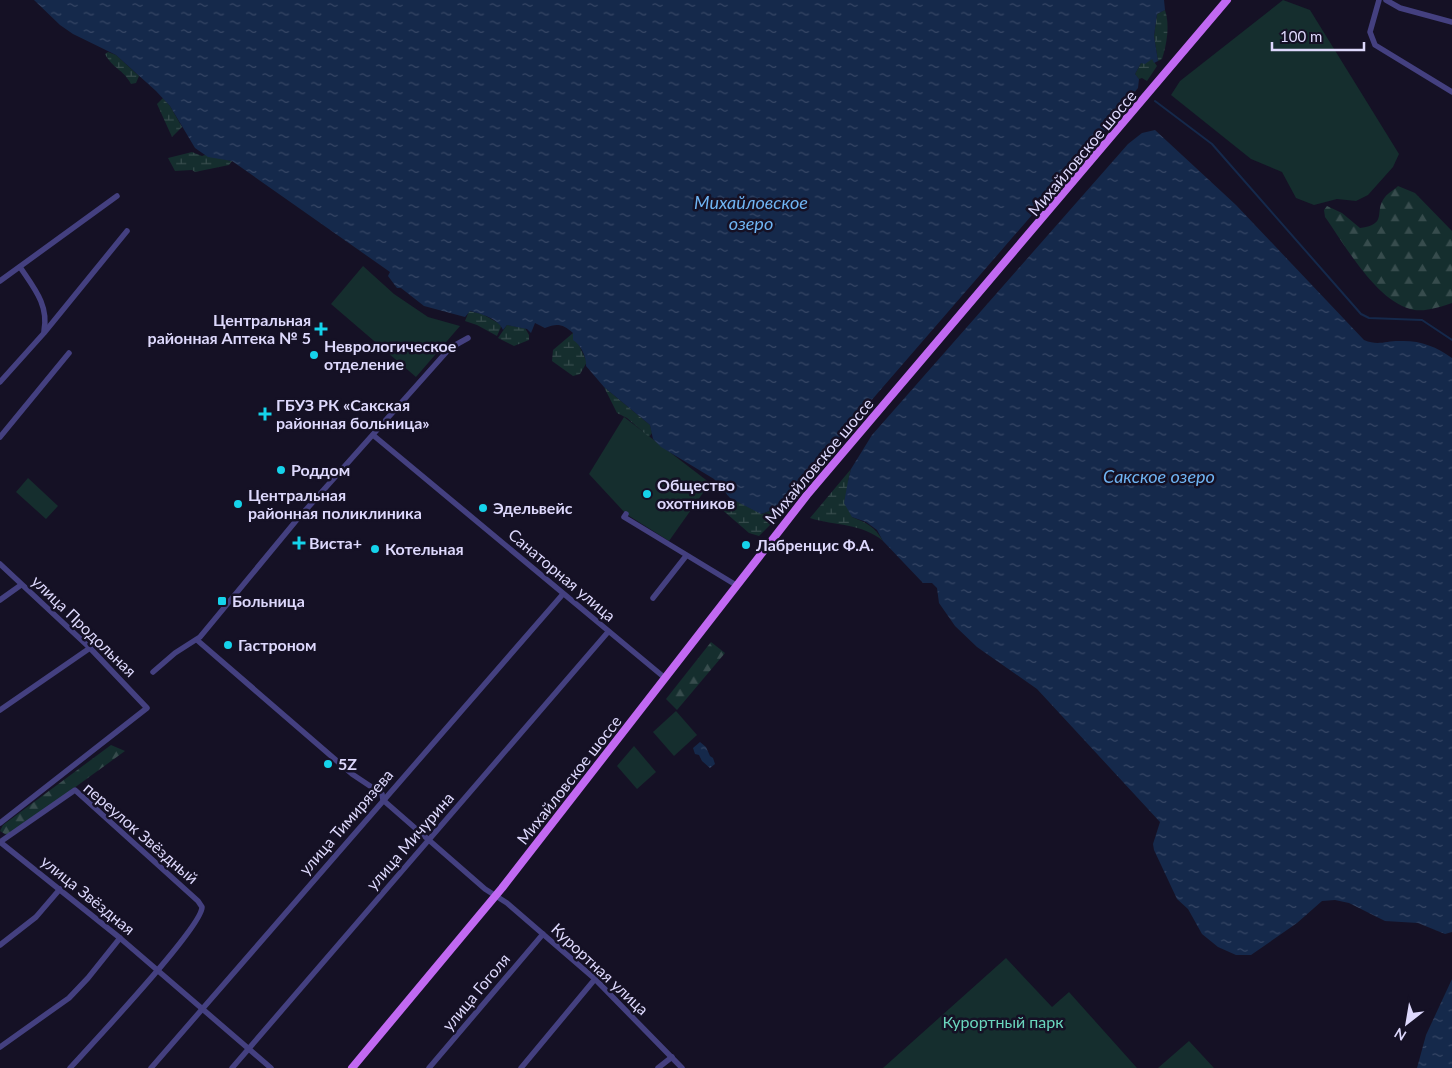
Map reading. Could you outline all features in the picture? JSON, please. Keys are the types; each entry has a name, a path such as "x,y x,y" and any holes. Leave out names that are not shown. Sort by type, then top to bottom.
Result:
{"main road":[{"name":"Михайловское шоссе","path":"352,1068 495,896 807,495 1227,0"}],"street":[{"path":"1379,0 1370,32 1375,45 1452,92"},
{"path":"1386,0 1400,8 1452,22"},
{"path":"0,281 117,196"},
{"path":"0,382 44,333 127,231"},
{"path":"20,267 43,302 46,320 44,333"},
{"path":"153,672 175,653 196,641 266,557 450,348 468,338"},
{"path":"0,437 69,353"},
{"name":"Санаторная улица","path":"373,435 665,678"},
{"path":"626,514 624,517 736,585"},
{"path":"653,598 686,556"},
{"name":"улица Продольная","path":"0,564 90,648 147,708 0,823"},
{"path":"0,600 21,585"},
{"name":"улица Тимирязева","path":"151,1068 563,594"},
{"name":"улица Мичурина","path":"232,1068 608,632"},
{"name":"Курортная улица","path":"196,641 352,774 382,794 383,800 595,979 682,1068"},
{"path":"0,710 90,648"},
{"name":"переулок Звёздный","path":"0,842 75,790 198,901 202,913 158,970"},
{"name":"улица Звёздная","path":"0,842 120,938 271,1068"},
{"path":"0,945 36,917 60,889"},
{"name":"улица Гоголя","path":"429,1068 543,934"},
{"path":"0,1047 68,998 88,978 120,938"},
{"path":"70,1068 158,970"},
{"path":"521,1068 595,979"},
{"path":"658,1068 672,1057"}],"green space":[{"path":"1283,0 1310,10 1399,154 1393,167 1368,195 1356,201 1337,199 1314,205 1296,198 1282,172 1251,159 1171,95 1180,81"},
{"path":"1165,10 1168,28 1162,59 1158,61 1154,36 1157,14"},
{"path":"108,52 116,55 139,76 136,83 131,84 125,75 111,63 105,54"},
{"path":"1152,59 1157,66 1147,81 1142,78 1139,79 1135,74 1141,63"},
{"path":"163,98 182,127 172,137 157,104"},
{"path":"192,152 202,156 232,161 229,165 195,172 192,170 175,171 168,158"},
{"path":"1398,186 1415,193 1452,231 1452,303 1431,309 1415,310 1397,303 1373,283 1362,270 1325,217 1324,210 1327,206 1342,213 1360,228 1374,224 1379,217 1380,208 1385,197"},
{"path":"363,266 394,294 428,317 460,326 416,377 331,304"},
{"path":"469,311 482,314 500,324 501,327 497,336 465,321"},
{"path":"507,325 525,328 529,335 529,340 514,346 498,338"},
{"path":"573,333 587,362 580,374 573,376 552,361 553,350"},
{"path":"604,387 650,425 652,433 649,437 627,418 617,413"},
{"path":"624,417 710,483 669,541 626,514 589,474"},
{"path":"851,469 848,481 852,517 870,526 883,541 875,535 857,528 810,518"},
{"path":"28,478 58,506 46,519 16,492"},
{"path":"792,492 775,520 759,536 749,533 719,507 734,500 762,514 772,510"},
{"path":"711,642 725,653 677,710 666,699"},
{"path":"676,711 697,735 674,756 653,732"},
{"path":"111,745 125,751 8,836 0,831 3,825"},
{"path":"634,746 656,772 637,789 617,766"},
{"name":"Курортный парк","path":"1006,958 1052,1007 1069,992 1137,1068 883,1068"},
{"path":"1189,1041 1214,1068 1158,1068"}],"water":[{"name":"Михайловское озеро","path":"34,0 1164,0 1165,10 1157,14 1154,36 1158,61 1154,63 1152,59 1145,64 1141,63 1135,74 1139,79 1138,88 1133,94 1131,93 1121,99 1120,104 1123,107 1103,133 792,492 772,510 761,514 730,498 714,479 661,447 653,439 650,425 604,387 586,366 583,352 573,340 573,333 569,330 560,325 545,328 535,323 531,333 527,329 507,325 503,330 497,322 489,317 470,311 465,317 424,306 401,288 397,288 388,276 390,272 232,161 208,157 195,148 170,106 156,91 116,55 73,34 60,25"},
{"name":"Сакское озеро","path":"1155,130 1236,205 1364,340 1378,343 1406,341 1420,343 1440,350 1452,358 1452,932 1445,934 1418,923 1385,921 1349,903 1335,900 1322,901 1297,923 1251,955 1236,955 1218,947 1202,934 1188,909 1177,899 1154,850 1153,844 1160,822 1037,689 977,647 955,626 939,603 937,588 932,583 923,583 883,541 877,530 866,522 852,517 844,503 851,469 872,435 1128,144 1142,133"},
{"path":"700,742 706,747 713,758 715,764 710,768 702,761 699,755 695,754 693,748"},
{"path":"1452,979 1452,1068 1417,1068 1426,1035"}],"waterway":[{"path":"1155,101 1212,144 1361,314 1369,318 1422,320 1452,340"}],"place":[{"name":"Центральная районная Аптека № 5","path":"321,329"},
{"name":"Неврологическое отделение","path":"314,355"},
{"name":"ГБУЗ РК «Сакская районная больница»","path":"265,414"},
{"name":"Роддом","path":"281,470"},
{"name":"Общество охотников","path":"647,494"},
{"name":"Центральная районная поликлиника","path":"238,504"},
{"name":"Эдельвейс","path":"483,508"},
{"name":"Виста+","path":"299,543"},
{"name":"Лабренцис Ф.А.","path":"746,545"},
{"name":"Котельная","path":"375,549"},
{"name":"Больница","path":"222,601"},
{"name":"Гастроном","path":"228,645"},
{"name":"5Z","path":"328,764"}]}
